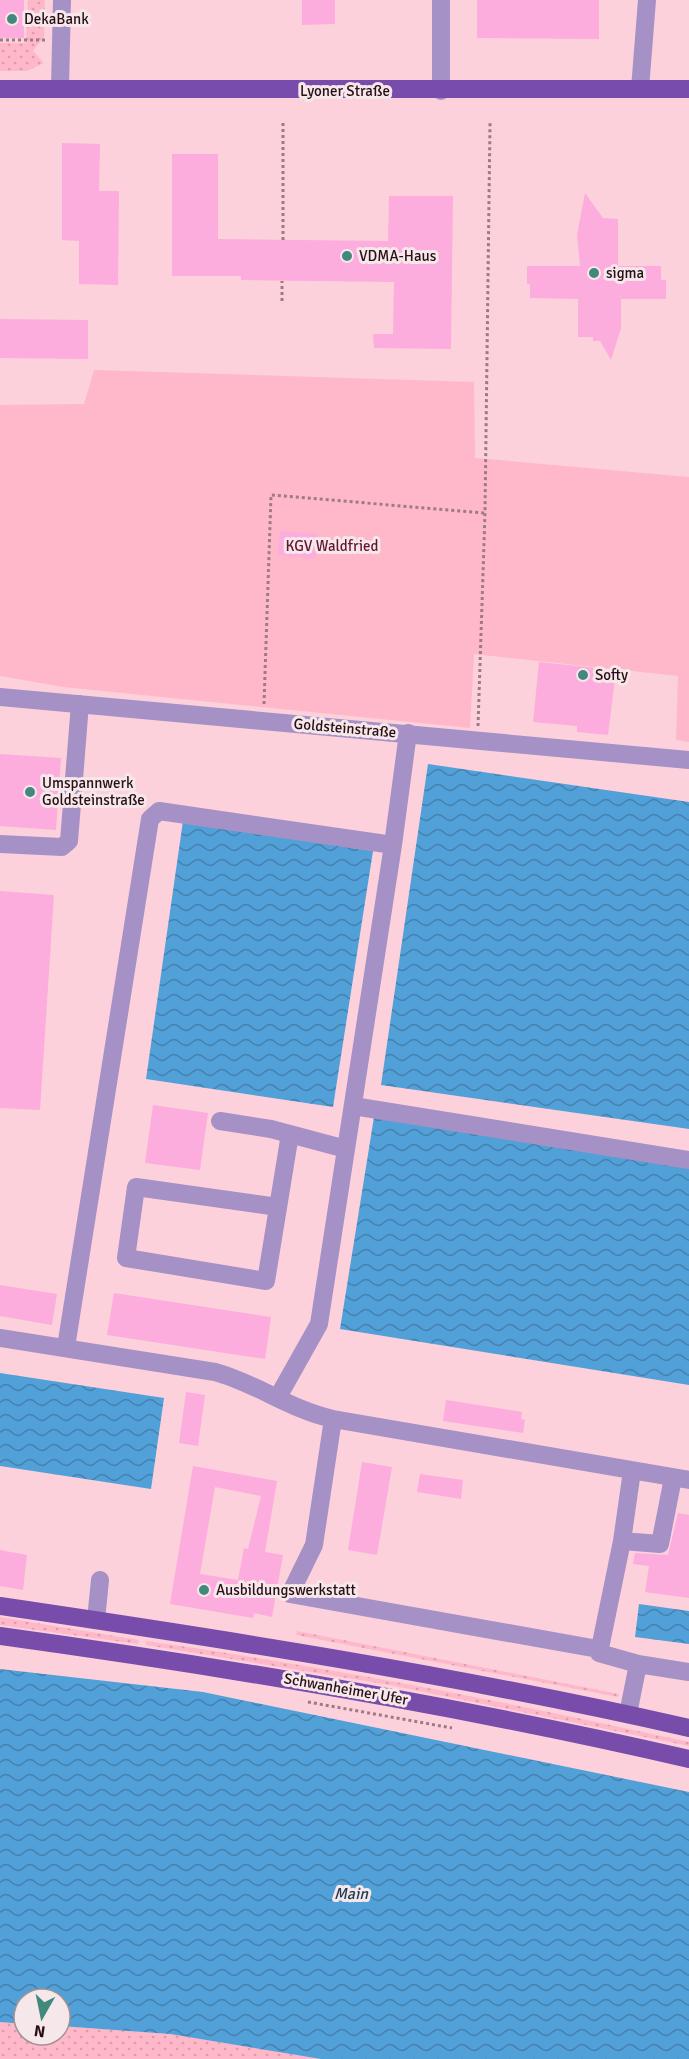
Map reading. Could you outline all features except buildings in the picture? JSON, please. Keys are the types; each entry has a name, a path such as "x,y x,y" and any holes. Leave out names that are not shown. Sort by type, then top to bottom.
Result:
{"main road":[{"name":"Lyoner Straße","path":"0,89 441,91 689,89"},
{"name":"Schwanheimer Ufer","path":"0,1606 368,1663 689,1728"},
{"name":"Schwanheimer Ufer","path":"0,1636 171,1660 370,1693 565,1730 689,1758"}],"street":[{"path":"60,88 62,0"},
{"path":"441,0 441,91"},
{"path":"640,89 647,0"},
{"name":"Goldsteinstraße","path":"0,697 689,759"},
{"path":"0,844 62,847 69,841 80,704"},
{"path":"278,1397 319,1324 393,845 408,733"},
{"path":"66,1347 150,819 159,811 393,845"},
{"path":"353,1106 689,1160"},
{"path":"220,1121 290,1134 346,1149"},
{"path":"278,1207 136,1187 126,1258 266,1281 290,1134"},
{"path":"0,1338 66,1347 236,1377 312,1415 681,1479 660,1544 622,1541"},
{"path":"333,1419 314,1545 290,1594 598,1649 603,1656 689,1672"},
{"path":"598,1649 622,1541 632,1471"},
{"path":"96,1620 100,1580"},
{"path":"628,1714 638,1664"}],"path":[{"path":"0,40 48,40"},
{"path":"283,240 284,122"},
{"path":"477,740 485,513 490,123"},
{"path":"282,281 282,301"},
{"path":"264,721 271,495 485,513"},
{"path":"304,1701 454,1728"}],"green space":[{"path":"28,0 45,0 44,37 33,51 44,63 27,71 0,71 0,43 26,43"},
{"name":"KGV Waldfried","path":"94,370 474,382 475,458 689,477 689,742 676,740 678,676 474,654 470,728 63,687 0,676 0,405 84,404"},
{"path":"0,1617 139,1640 138,1644 0,1625"},
{"path":"297,1631 619,1694 618,1697 296,1635"},
{"path":"146,1641 283,1662 486,1699 689,1742 689,1746 390,1685 146,1645"},
{"path":"0,2022 12,2023 12,2047 72,2047 72,2027 170,2034 321,2059 0,2059"}],"water":[{"path":"428,764 689,802 689,1129 381,1085"},
{"path":"183,821 373,851 333,1107 146,1079"},
{"path":"374,1117 689,1167 689,1385 340,1329"},
{"path":"0,1373 164,1398 151,1489 0,1466"},
{"path":"639,1604 689,1611 689,1644 635,1637"},
{"name":"Main","path":"0,1669 203,1692 689,1792 689,2059 321,2059 170,2034 72,2027 72,1987 12,1987 12,2023 0,2022"}],"place":[{"name":"DekaBank","path":"12,19"},
{"name":"VDMA-Haus","path":"347,256"},
{"name":"sigma","path":"594,273"},
{"name":"Softy","path":"583,675"},
{"name":"Umspannwerk Goldsteinstraße","path":"30,792"},
{"name":"Ausbildungswerkstatt","path":"204,1590"}]}
